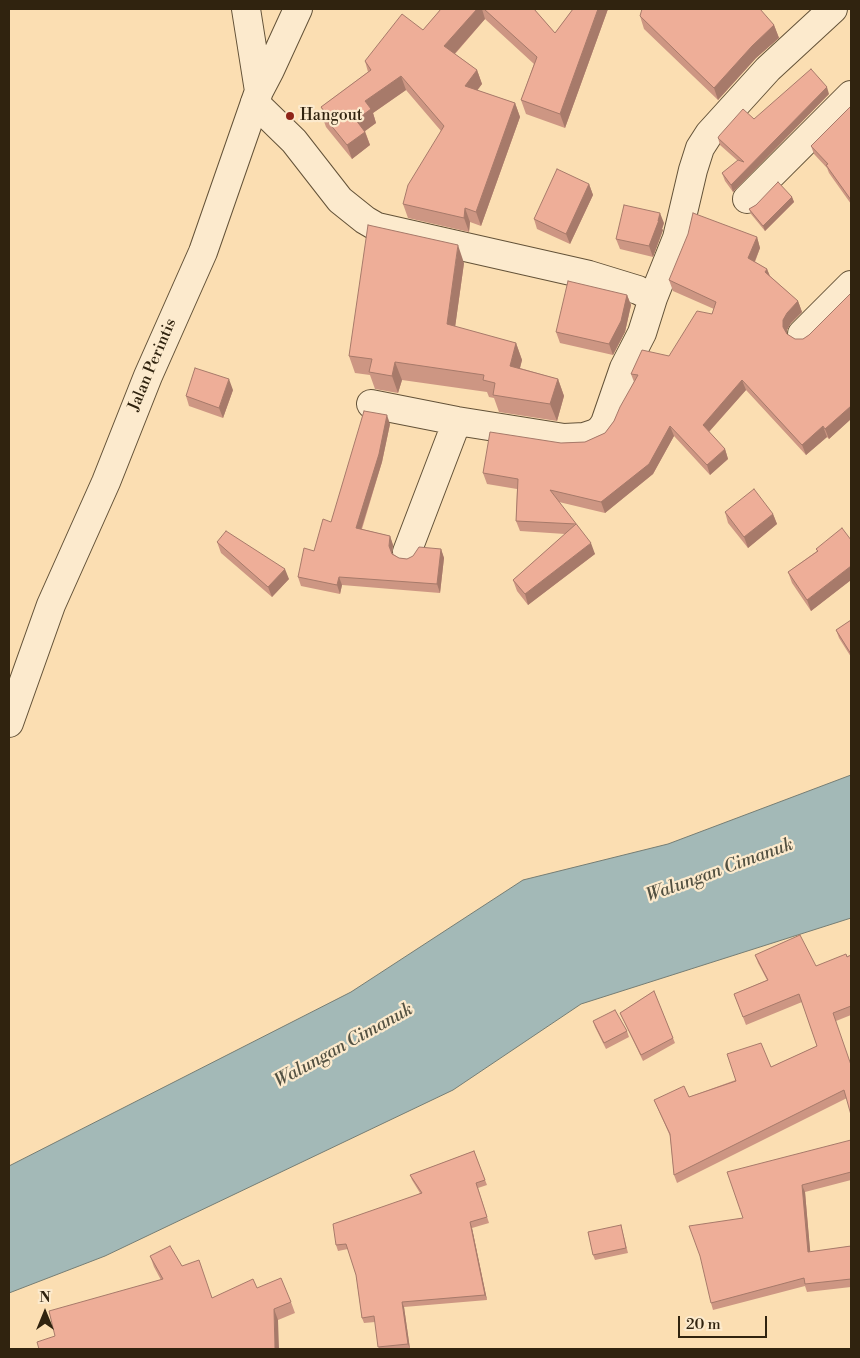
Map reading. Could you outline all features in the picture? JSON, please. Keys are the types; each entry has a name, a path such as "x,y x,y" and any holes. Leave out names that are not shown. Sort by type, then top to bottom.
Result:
{"street":[{"path":"246,9 257,97 340,200 365,220 378,227 589,275 638,290 653,298"},
{"name":"Jalan Perintis","path":"9,722 51,605 106,482 148,376 203,252 257,97 298,9"},
{"path":"371,404 457,421 564,438 584,437 602,429 624,368 642,333 653,298 677,238 700,148 709,134 768,69 833,9"},
{"path":"747,199 851,95"},
{"path":"802,334 851,285"},
{"path":"408,552 457,421"}],"water":[{"name":"Walungan Cimanuk","path":"851,775 851,918 581,1004 453,1090 105,1256 9,1293 9,1166 351,992 523,880 668,844"}],"building":[{"path":"441,9 477,9 444,46 477,70 465,86 515,103 476,212 465,208 464,218 403,204 408,185 444,126 401,76 365,101 371,109 356,120 365,132 347,145 321,113 324,111 321,107 371,70 365,61 402,14 423,30"},
{"path":"484,9 534,9 555,33 573,9 598,9 560,114 521,100 537,57"},
{"path":"642,9 760,9 774,25 714,88 640,16"},
{"path":"811,69 827,87 731,185 722,173 738,160 744,162 718,138 719,136 743,109 754,119"},
{"path":"851,106 851,200 826,165 828,164 811,146"},
{"path":"557,169 589,184 566,234 534,219"},
{"path":"778,182 792,197 763,226 749,209 756,205"},
{"path":"624,205 660,213 649,246 616,239"},
{"path":"693,213 757,237 748,258 767,269 765,272 798,301 783,320 783,327 787,334 795,339 803,339 809,335 851,293 851,406 825,429 823,426 802,445 742,380 703,425 725,449 707,465 670,426 649,464 601,502 550,490 591,543 525,594 513,580 576,524 516,521 518,479 483,473 490,432 561,443 585,442 605,433 614,421 638,375 631,374 642,350 669,356 697,311 712,314 716,302 669,280 688,234"},
{"path":"368,225 458,245 447,324 516,343 510,366 558,379 550,404 493,395 495,383 483,380 484,375 395,362 392,376 369,372 372,359 349,356"},
{"path":"568,281 627,295 621,321 609,344 556,332"},
{"path":"195,368 229,379 219,408 186,396"},
{"path":"364,411 387,415 379,454 356,528 390,536 389,546 392,554 399,558 407,559 413,556 419,547 441,549 437,584 339,577 337,585 298,577 304,548 314,551 323,519 331,522"},
{"path":"754,489 773,514 744,537 725,512"},
{"path":"842,528 851,540 851,566 807,600 788,572 818,551 816,549"},
{"path":"226,531 285,569 268,587 217,542"},
{"path":"851,620 851,654 836,630"},
{"path":"800,935 816,966 846,954 847,957 851,955 851,1006 833,1013 851,1065 851,1115 844,1090 674,1175 670,1134 654,1100 684,1086 689,1097 736,1081 727,1054 761,1043 771,1067 817,1046 799,994 743,1017 734,994 768,980 755,955"},
{"path":"654,991 673,1038 641,1055 620,1013"},
{"path":"615,1010 627,1031 604,1043 593,1021"},
{"path":"851,1140 851,1172 802,1185 808,1252 851,1246 851,1279 805,1284 804,1278 711,1303 700,1256 689,1226 743,1218 727,1172"},
{"path":"474,1151 485,1180 476,1183 487,1217 470,1222 485,1295 402,1302 408,1344 378,1347 374,1316 362,1318 356,1275 346,1244 336,1245 333,1224 422,1193 410,1175"},
{"path":"621,1225 626,1248 593,1255 588,1232"},
{"path":"170,1246 182,1266 199,1260 212,1298 253,1279 257,1288 281,1278 291,1302 274,1309 275,1349 39,1349 37,1342 55,1336 49,1311 163,1279 150,1256"}],"place":[{"name":"Hangout","path":"290,116"}]}
